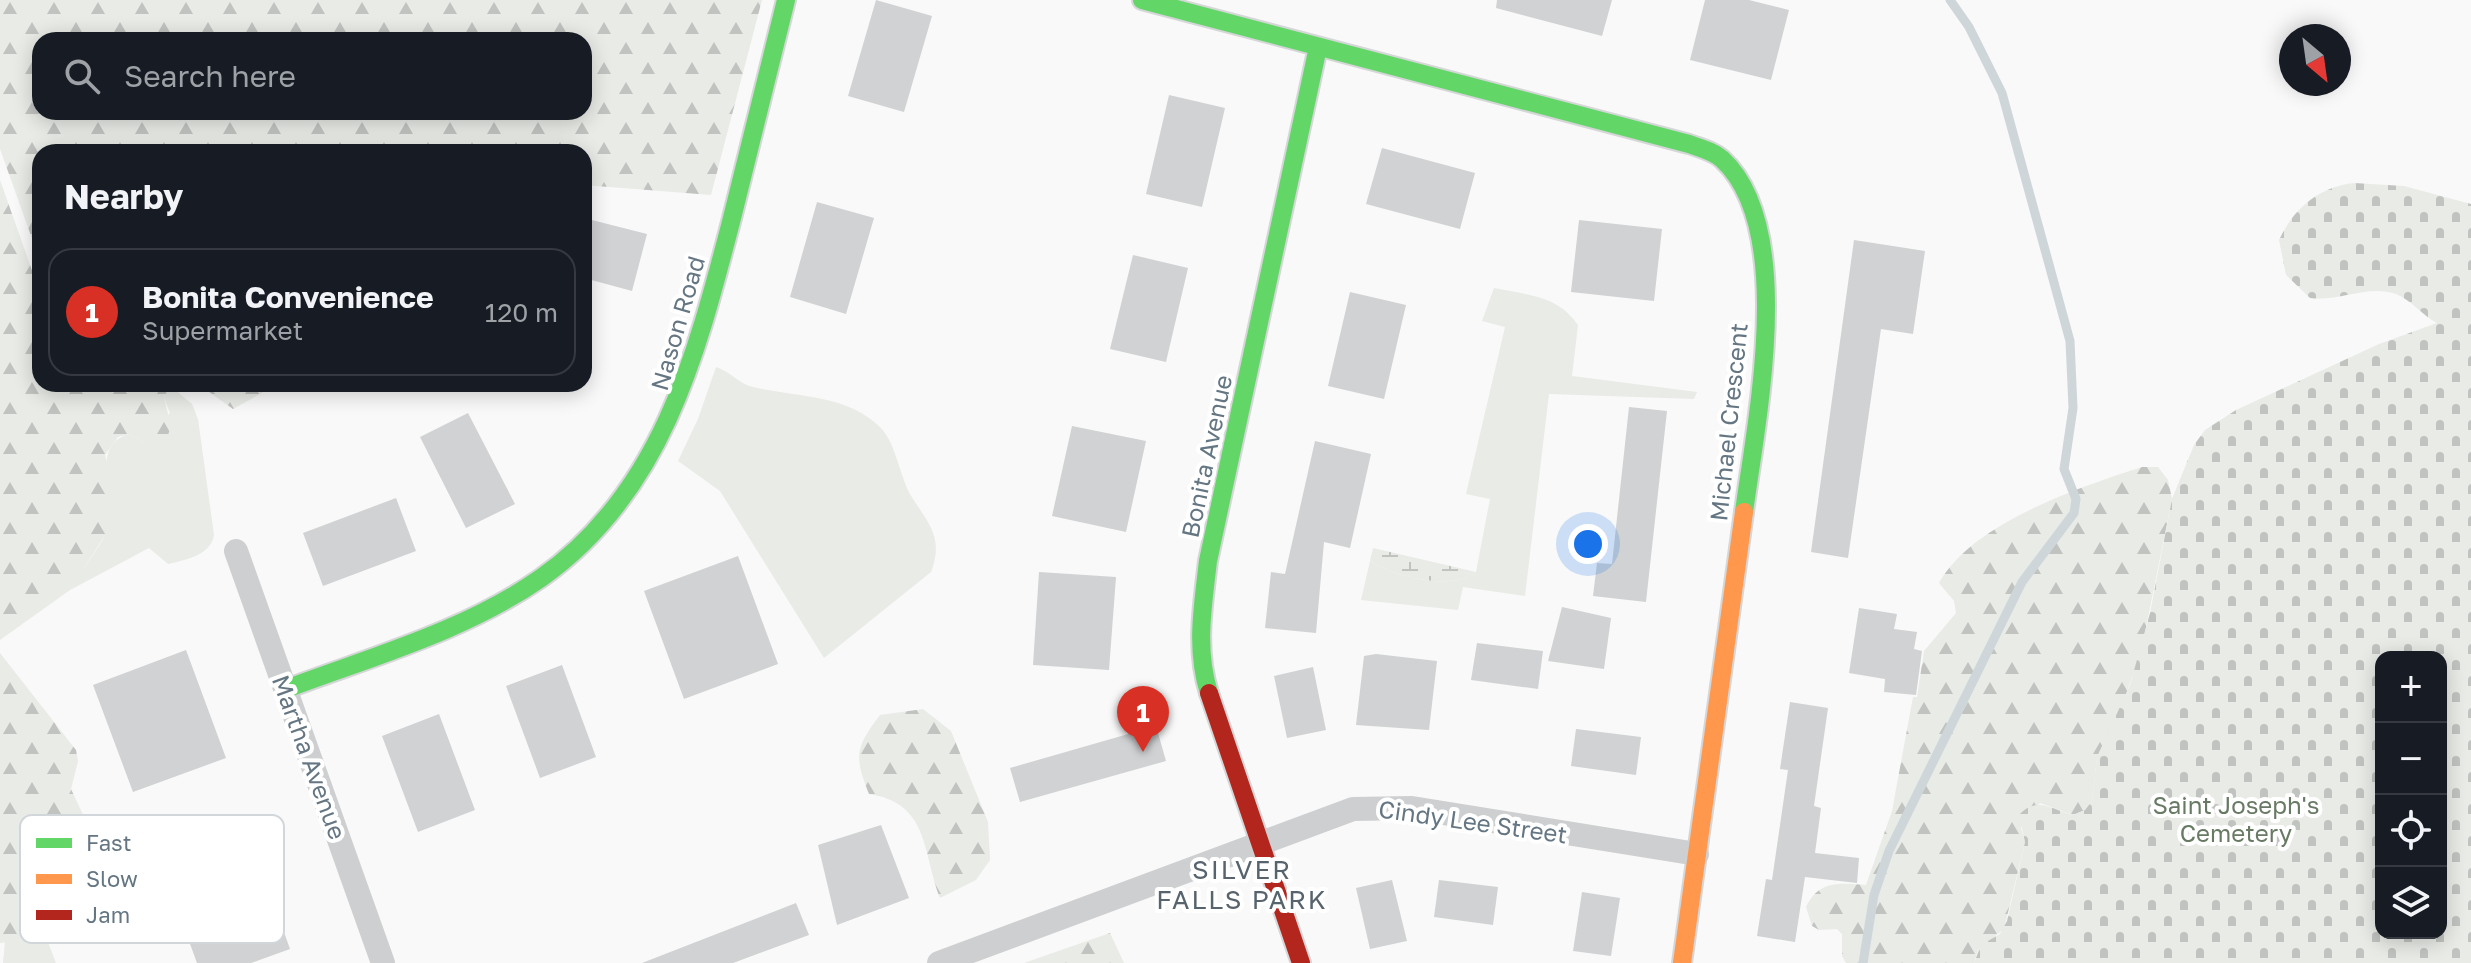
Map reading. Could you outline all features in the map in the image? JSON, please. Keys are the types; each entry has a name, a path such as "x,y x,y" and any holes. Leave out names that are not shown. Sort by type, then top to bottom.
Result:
{"street":[{"name":"Nason Road","path":"286,689 451,626 509,598 564,560 627,495 662,440 695,360 786,0"},
{"name":"Michael Crescent","path":"1142,0 1711,152 1724,161 1746,190 1758,228 1763,279 1763,370 1682,963"},
{"name":"Bonita Avenue","path":"1301,963 1203,674 1200,643 1202,601 1318,47"},
{"name":"Martha Avenue","path":"236,551 383,963"},
{"name":"Cindy Lee Street","path":"939,963 1331,814 1387,806 1697,854"}],"green space":[{"path":"0,0 762,0 711,195 592,186 592,144 32,144 32,239 0,149"},
{"path":"0,180 32,270 32,392 167,392 164,398 171,426 167,438 144,442 129,434 118,437 105,455 113,490 112,514 107,532 70,590 0,640"},
{"name":"Saint Joseph's Cemetery","path":"2354,183 2404,186 2471,204 2471,963 1974,963 1981,945 2000,934 2007,921 2025,842 2019,815 2038,805 2073,815 2085,810 2092,801 2097,757 2130,685 2150,613 2172,499 2194,445 2205,430 2236,410 2379,344 2437,323 2396,294 2375,291 2310,298 2286,275 2279,240 2300,209 2330,189"},
{"path":"1494,288 1541,298 1570,315 1578,325 1572,376 1697,392 1694,399 1549,394 1525,596 1463,587 1458,610 1361,600 1370,561 1393,572 1423,580 1452,581 1476,572 1490,499 1466,494 1505,327 1482,321"},
{"path":"716,367 748,385 836,402 867,416 890,441 906,486 932,530 936,548 931,572 824,658 720,491 678,461 698,419"},
{"path":"167,392 178,392 192,404 198,419 214,535 212,542 197,556 168,564 149,548 70,590 107,530 106,474 110,449 117,440 129,434 144,442 170,413 164,398"},
{"path":"209,392 264,392 233,409"},
{"path":"2142,467 2158,467 2168,480 2172,499 2141,652 2120,711 2097,757 2092,801 2085,810 2073,815 2040,803 2021,828 2025,842 2004,929 1978,950 1974,963 1846,963 1842,956 1842,934 1837,929 1819,930 1812,926 1806,907 1817,892 1831,885 1866,885 1892,811 1924,651 1956,613 1954,601 1939,583 1976,542 2001,525 2059,497"},
{"path":"1373,548 1476,572 1452,581 1423,580 1393,572 1370,561"},
{"path":"0,653 76,750 78,761 71,789 83,815 20,815 20,940 0,943"},
{"path":"923,709 951,731 988,822 990,860 976,880 940,898 913,818 903,807 889,799 869,794 859,761 862,744 880,715"},
{"path":"1110,933 1124,963 1024,963"},
{"path":"5,942 48,943 56,963 3,963"}],"building":[{"path":"876,0 932,16 904,112 848,96"},
{"path":"1497,0 1612,0 1602,36 1496,8"},
{"path":"1705,0 1749,0 1789,10 1771,80 1690,60"},
{"path":"1169,95 1225,108 1202,207 1146,194"},
{"path":"1382,148 1475,173 1460,229 1366,204"},
{"path":"817,202 874,218 846,314 790,297"},
{"path":"592,220 647,234 632,291 592,280"},
{"path":"1579,220 1662,229 1654,301 1571,292"},
{"path":"1854,240 1925,251 1913,334 1881,329 1848,558 1811,552"},
{"path":"1133,255 1188,268 1166,362 1110,349"},
{"path":"1350,292 1406,305 1384,399 1328,386"},
{"path":"1629,407 1667,411 1646,602 1593,596 1597,563 1612,564"},
{"path":"468,413 515,504 466,528 420,437"},
{"path":"1072,426 1146,441 1126,532 1052,516"},
{"path":"1315,441 1371,454 1350,548 1324,542 1316,633 1265,628 1271,572 1285,574"},
{"path":"396,498 416,551 323,586 303,533"},
{"path":"738,556 778,664 684,699 644,591"},
{"path":"1039,572 1116,577 1109,670 1033,665"},
{"path":"1562,607 1611,618 1604,669 1548,661"},
{"path":"1859,608 1897,614 1894,629 1917,632 1914,649 1922,651 1916,695 1884,692 1885,679 1849,673"},
{"path":"1477,643 1543,651 1538,689 1471,680"},
{"path":"186,650 226,758 133,792 93,685"},
{"path":"1376,654 1437,661 1429,730 1356,725 1364,656"},
{"path":"562,665 596,757 540,778 506,686"},
{"path":"1313,667 1326,730 1287,738 1274,676"},
{"path":"1790,702 1828,708 1814,806 1821,808 1815,853 1859,858 1857,883 1805,877 1795,942 1757,936 1766,879 1772,880 1788,770 1780,769"},
{"path":"439,714 475,810 418,832 382,736"},
{"path":"1156,726 1166,761 1020,802 1010,768"},
{"path":"1576,729 1641,737 1636,775 1571,766"},
{"path":"881,825 909,898 837,925 818,845"},
{"path":"1392,880 1407,941 1370,949 1356,888"},
{"path":"1439,880 1498,887 1493,925 1434,917"},
{"path":"1582,892 1620,898 1611,956 1573,951"},
{"path":"796,903 809,935 733,963 642,963"},
{"path":"284,932 290,949 251,963 197,963 190,943 284,943"}],"waterway":[{"path":"1863,963 1874,895 1889,851 2022,582 2074,513 2076,499 2064,469 2073,408 2070,341 2002,93 1969,27 1950,0"}],"traffic: fast":[{"path":"286,689 449,628 512,597 583,544 617,505 669,417 688,369 719,269 786,0"},
{"path":"1142,0 1689,144 1722,159 1745,190 1759,231 1765,277 1766,328 1762,379 1744,512"},
{"path":"1209,693 1201,644 1208,561 1318,47"}],"traffic: slow":[{"path":"1682,963 1744,512"}],"traffic: jam":[{"path":"1209,693 1301,963"}],"place":[{"name":"Bonita Convenience","path":"1143,752"}],"district":[{"name":"SILVER FALLS PARK","path":"1242,884"}]}
